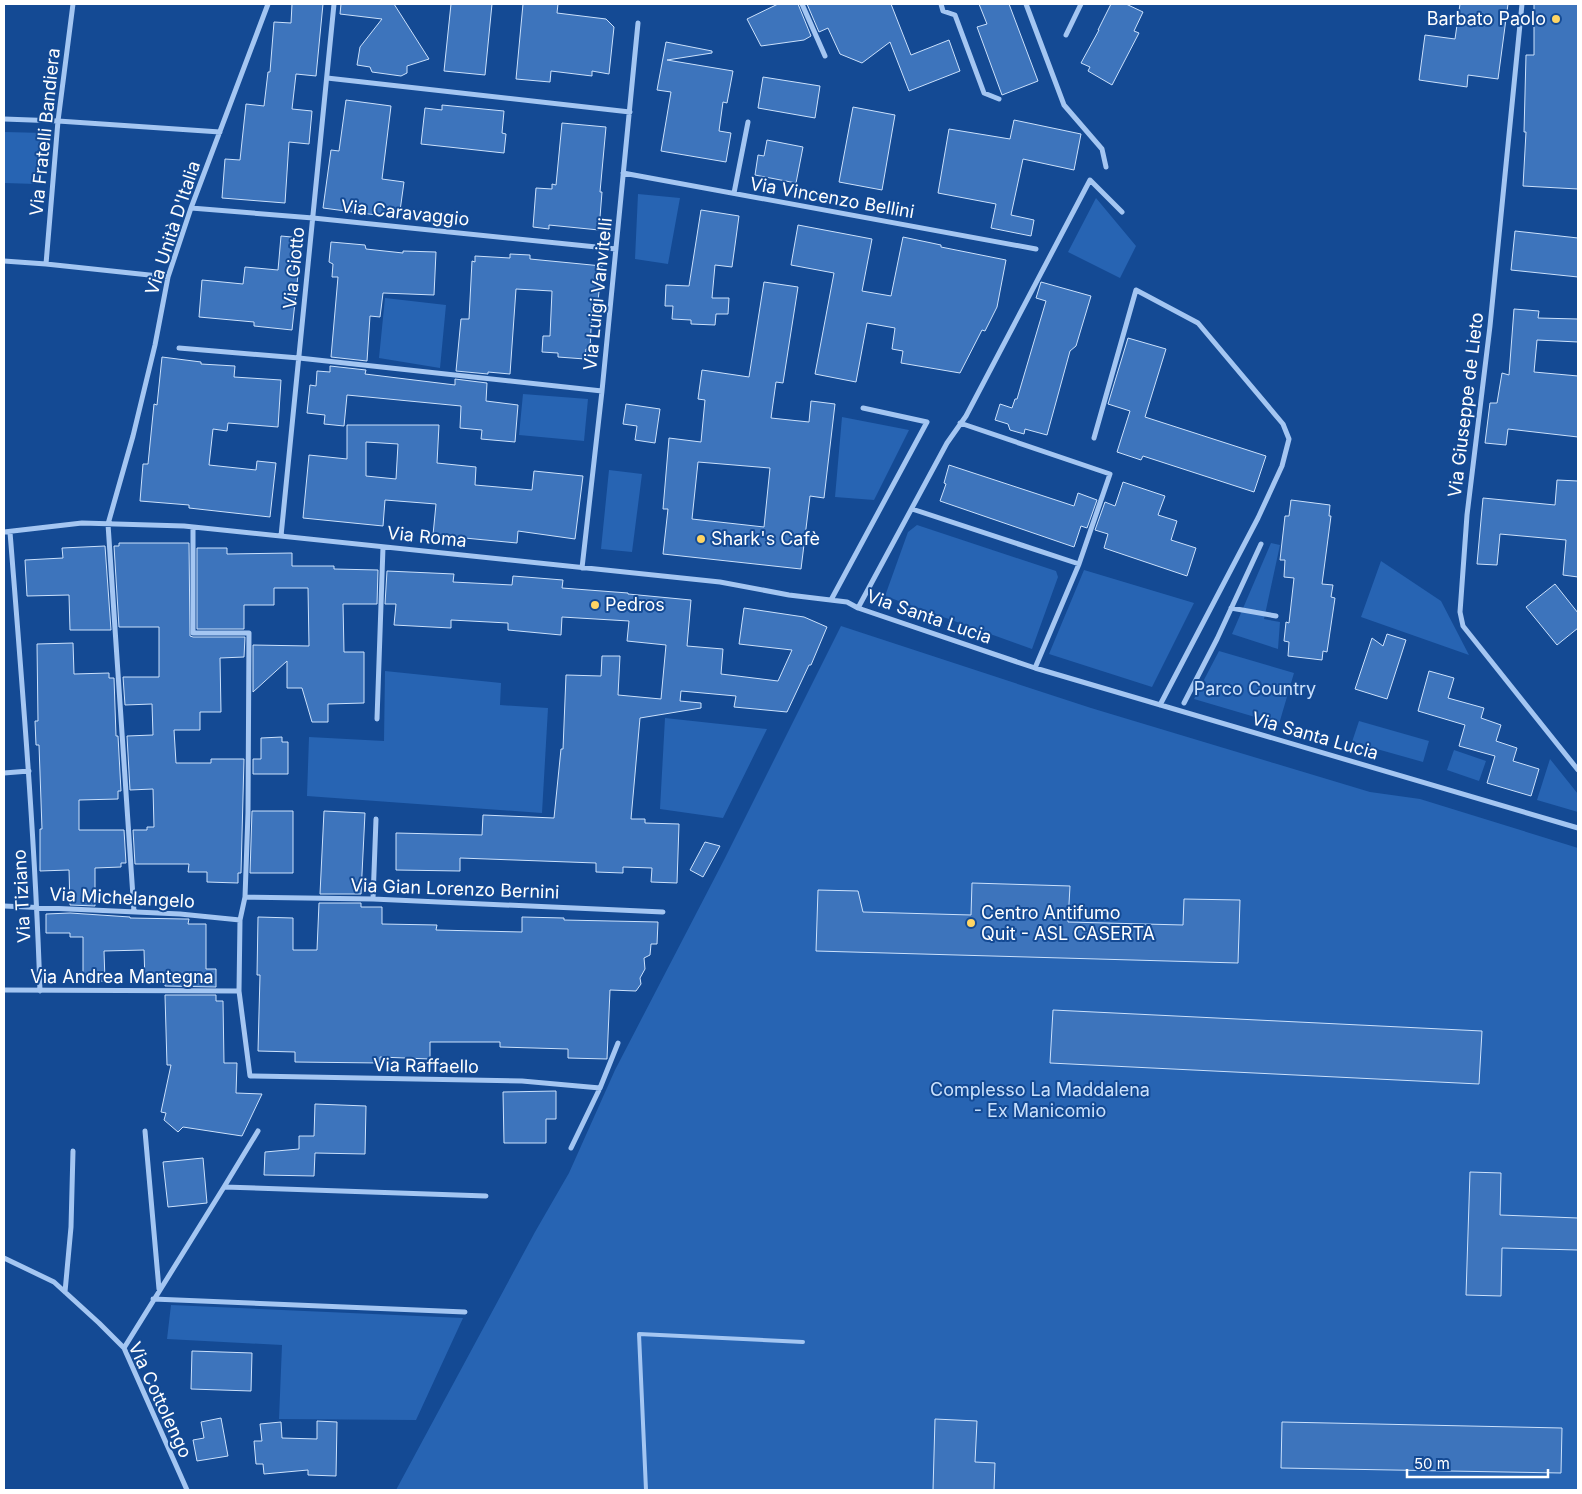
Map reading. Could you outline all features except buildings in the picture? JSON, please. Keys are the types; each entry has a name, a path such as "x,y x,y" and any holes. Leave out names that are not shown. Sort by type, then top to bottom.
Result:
{"street":[{"name":"Via Fratelli Bandiera","path":"46,264 58,121 73,4"},
{"name":"Via Unità D'Italia","path":"134,912 108,524 155,345 168,277 190,208 268,4"},
{"name":"Via Giotto","path":"281,536 334,4"},
{"path":"802,4 824,56"},
{"path":"941,4 943,10 955,15 984,93 999,99"},
{"path":"1026,4 1064,105 1102,150 1106,167"},
{"path":"1066,35 1081,4"},
{"name":"Via Giuseppe de Lieto","path":"1522,4 1490,326 1467,515 1460,612 1463,626 1578,770"},
{"name":"Via Luigi Vanvitelli","path":"582,568 602,391 638,23"},
{"path":"327,78 630,112"},
{"path":"4,119 220,132"},
{"path":"734,193 748,122"},
{"name":"Via Vincenzo Bellini","path":"623,173 1036,249"},
{"path":"858,608 947,443 966,416 1090,180 1122,212"},
{"name":"Via Caravaggio","path":"190,208 313,218 616,249"},
{"path":"4,261 168,277"},
{"path":"1094,438 1136,290 1198,323 1283,424 1289,439 1282,466 1258,518 1160,705"},
{"path":"179,348 299,358 602,391"},
{"path":"831,600 927,422 863,408"},
{"path":"960,423 1110,474 1079,564 1035,668"},
{"path":"912,509 1079,564"},
{"name":"Via Roma","path":"4,532 82,523 193,526 720,582 789,595 847,602"},
{"path":"193,526 193,632 249,633 248,814 245,897 240,920 239,991"},
{"name":"Via Tiziano","path":"10,532 29,772 40,991"},
{"path":"1184,703 1218,639 1261,544"},
{"path":"377,719 383,547"},
{"name":"Via Santa Lucia","path":"847,602 858,608 1035,668 1578,828"},
{"path":"1231,608 1276,616"},
{"path":"4,773 29,772"},
{"path":"373,898 376,818"},
{"name":"Via Gian Lorenzo Bernini","path":"245,897 373,898 663,912"},
{"name":"Via Michelangelo","path":"4,906 180,914 240,920"},
{"name":"Via Andrea Mantegna","path":"4,990 239,991"},
{"name":"Via Raffaello","path":"239,991 250,1076 522,1081 600,1088"},
{"path":"571,1148 600,1088 618,1043"},
{"path":"145,1131 159,1290"},
{"path":"124,1348 258,1131"},
{"path":"66,1292 71,1227 73,1151"},
{"path":"224,1187 486,1196"},
{"name":"Via Cottolengo","path":"4,1258 54,1282 100,1323 124,1348 187,1490"},
{"path":"153,1299 465,1312"}],"lane":[{"path":"646,1490 639,1334 803,1342"}],"green space":[{"path":"4,132 45,133 37,184 4,183"},
{"path":"638,194 680,198 668,264 635,259"},
{"path":"1096,198 1136,246 1120,278 1068,252"},
{"path":"385,298 446,305 440,368 379,358"},
{"path":"523,394 588,399 584,441 519,435"},
{"path":"842,417 909,430 874,500 835,497"},
{"path":"609,470 642,474 632,552 601,549"},
{"path":"917,525 1056,571 1058,577 1032,649 885,596 908,532"},
{"name":"Parco Country","path":"1271,543 1280,545 1264,619 1280,622 1278,649 1232,634"},
{"path":"1381,561 1441,601 1469,655 1361,617"},
{"path":"1084,570 1194,603 1152,687 1049,654"},
{"name":"Complesso La Maddalena - Ex Manicomio","path":"841,626 1091,708 1370,792 1420,799 1578,848 1578,1490 396,1490 535,1232 569,1173 615,1070 725,858"},
{"name":"Parco Country","path":"1219,651 1294,673 1279,724 1194,699"},
{"path":"385,671 501,683 500,705 548,708 542,813 307,796 309,737 384,741"},
{"path":"665,718 767,729 723,818 660,809"},
{"path":"1359,721 1429,741 1423,762 1352,742"},
{"path":"1454,750 1486,761 1479,781 1447,770"},
{"path":"1550,759 1578,794 1578,812 1537,800"},
{"path":"171,1305 463,1318 416,1420 279,1419 282,1345 167,1339"}],"place":[{"name":"Barbato Paolo","path":"1556,19"},
{"name":"Shark's Cafè","path":"701,539"},
{"name":"Pedros","path":"595,605"},
{"name":"Centro Antifumo Quit - ASL CASERTA","path":"971,923"}]}
